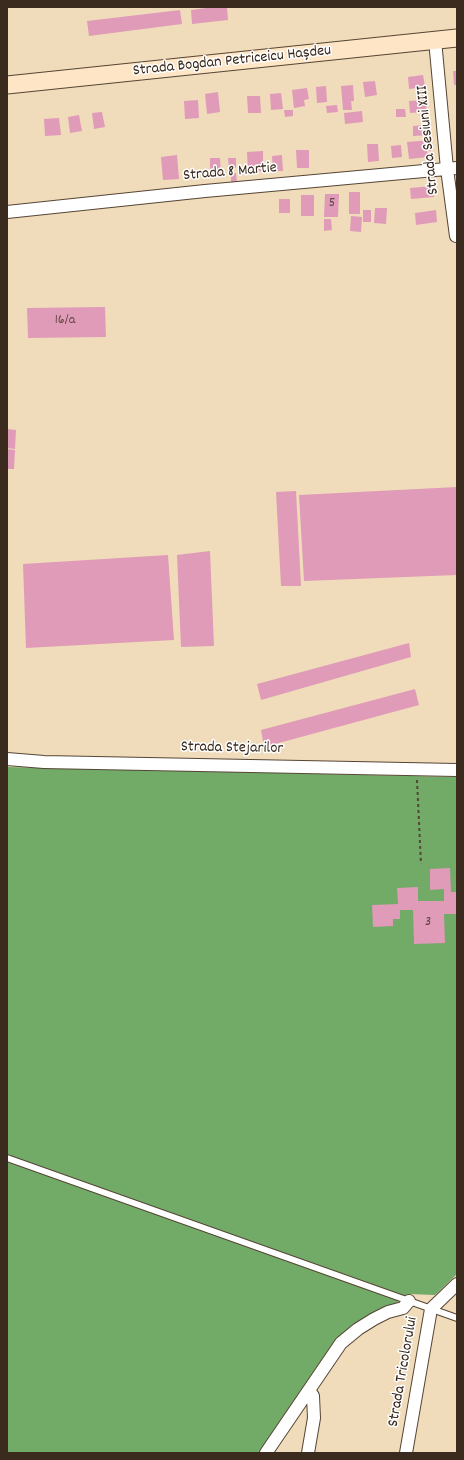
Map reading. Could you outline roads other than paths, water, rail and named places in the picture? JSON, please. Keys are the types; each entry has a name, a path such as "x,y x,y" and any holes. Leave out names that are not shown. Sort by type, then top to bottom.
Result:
{"main road":[{"name":"Strada Bogdan Petriceicu Hașdeu","path":"7,85 457,38"}],"street":[{"name":"Strada Sesiuni XIII","path":"434,40 452,169 456,236"},
{"name":"Strada 8 Martie","path":"7,212 205,191 452,169"},
{"name":"Strada Stejarilor","path":"7,759 44,762 457,770"},
{"name":"Strada Tricolorului","path":"406,1453 431,1309 457,1284"},
{"path":"266,1453 341,1343 358,1329 374,1319 388,1312 403,1308 409,1301"},
{"path":"308,1453 314,1418 313,1396 309,1390"}],"lane":[{"path":"7,1158 457,1318"}]}
